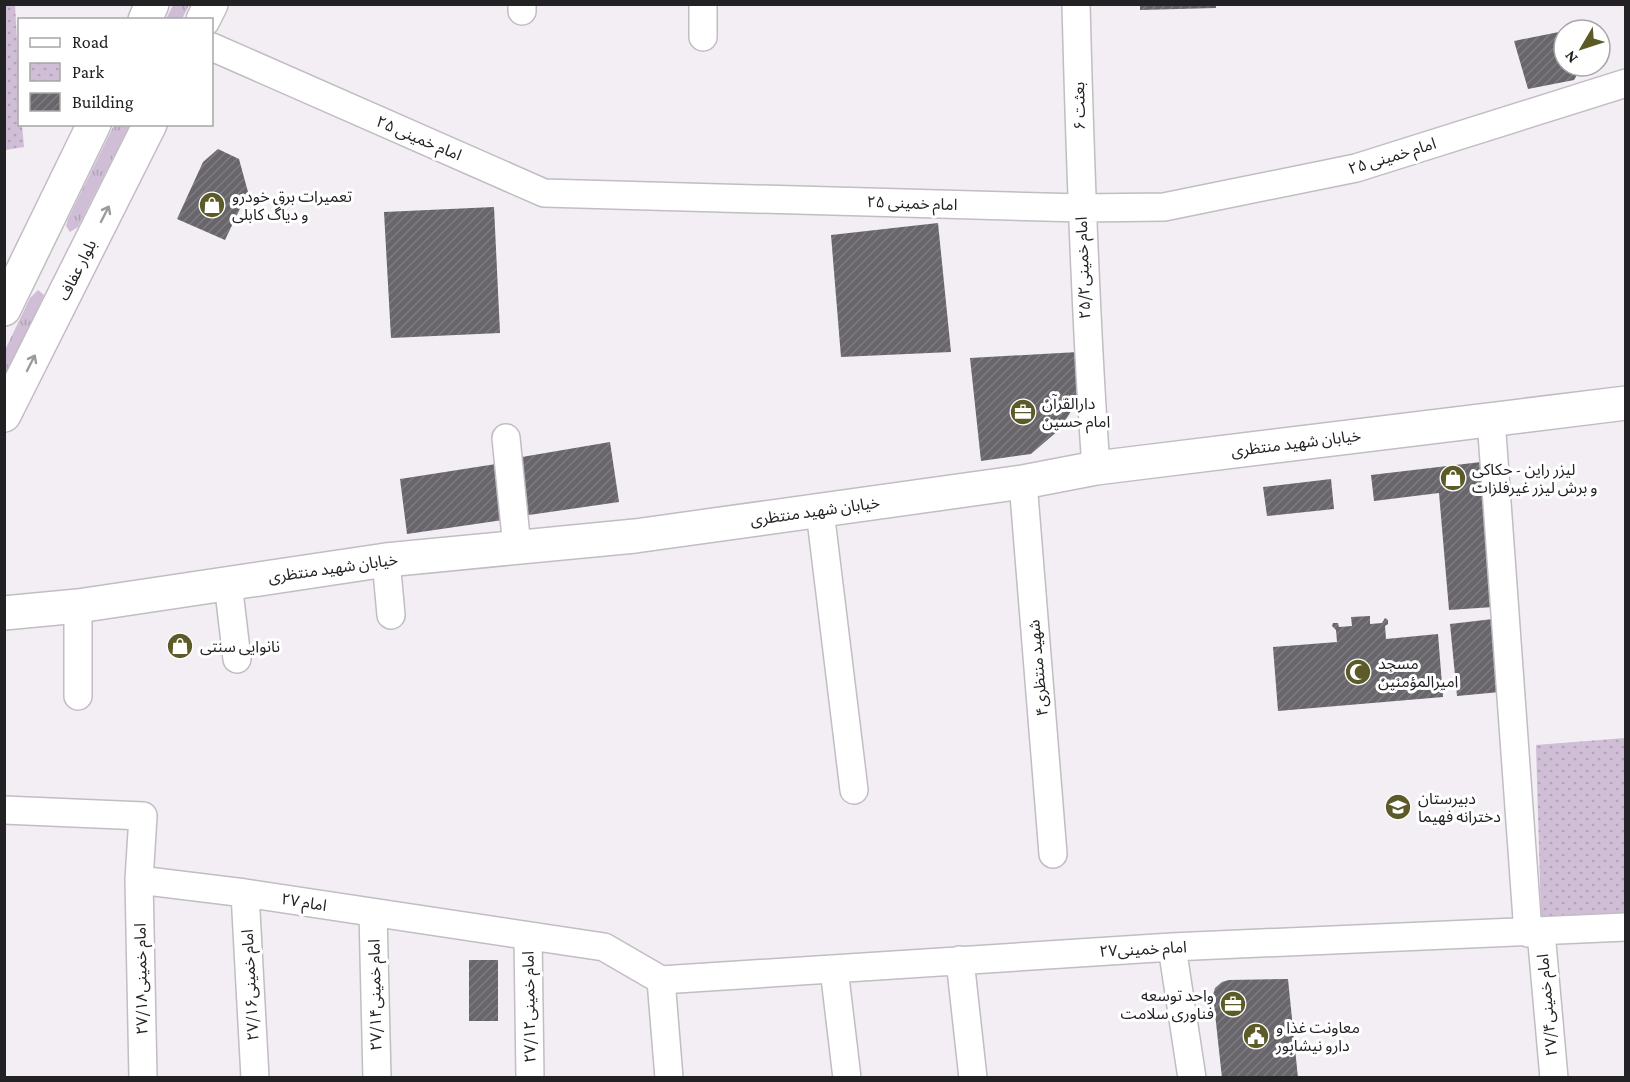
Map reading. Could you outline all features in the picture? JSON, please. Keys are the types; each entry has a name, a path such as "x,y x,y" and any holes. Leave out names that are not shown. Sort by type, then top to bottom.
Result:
{"street":[{"path":"146,18 152,4"},
{"path":"204,18 211,4"},
{"path":"703,4 703,37"},
{"name":"بعثت ۶","path":"1076,4 1081,208"},
{"name":"امام خمینی ۲۵","path":"213,47 544,193 1081,208 1164,207 1356,168 1626,83"},
{"path":"4,309 93,126"},
{"name":"بلوار عفاف","path":"4,415 149,126"},
{"name":"امام خمینی۲۵/۲","path":"1081,208 1086,329 1096,468"},
{"path":"26,265 70,285"},
{"name":"خیابان شهید منتظری","path":"4,613 78,606 386,560 635,536 1023,482 1096,468 1626,403"},
{"name":"امام خمینی۲۷/۴","path":"1491,419 1534,932 1554,1077"},
{"path":"506,438 517,548"},
{"name":"شهید منتظری۴","path":"1023,482 1053,854"},
{"path":"820,511 854,790"},
{"path":"386,560 391,615"},
{"path":"228,583 237,659"},
{"path":"78,606 78,696"},
{"path":"4,810 143,816 139,880"},
{"name":"امام ۲۷","path":"139,880 245,893 604,947 661,980"},
{"name":"امام خمینی۲۷/۱۸","path":"139,880 143,1077"},
{"name":"امام خمینی۲۷/۱۶","path":"245,893 255,1077"},
{"name":"امام خمینی۲۷/۱۴","path":"374,913 377,1077"},
{"name":"امام خمینی۲۷","path":"661,980 1172,947 1626,927"},
{"name":"امام خمینی۲۷/۱۲","path":"528,936 530,1077"},
{"path":"1172,947 1192,1077"},
{"path":"960,960 973,1077"},
{"path":"834,969 847,1077"},
{"path":"661,980 669,1077"}],"green space":[{"path":"4,5 15,5 18,126 22,126 24,147 5,150"},
{"path":"173,5 189,5 182,18 166,18"},
{"path":"114,126 129,126 78,227 70,232 66,226"},
{"path":"38,290 44,295 5,378 5,350 30,298"},
{"path":"1625,738 1625,913 1541,918 1536,745"}],"building":[{"path":"1140,5 1216,5 1216,8 1140,10"},
{"path":"1552,33 1552,78 1575,78 1574,80 1528,89 1514,41"},
{"name":"تعمیرات برق خودرو و دیاگ کابلی","path":"218,149 239,159 248,192 225,240 177,219 203,162"},
{"path":"494,207 500,333 391,338 384,212"},
{"path":"938,223 951,352 841,357 831,235"},
{"name":"دارالقرآن امام حسین","path":"1078,352 1081,395 1060,429 1031,454 981,461 970,358"},
{"path":"610,442 619,502 522,516 516,458"},
{"path":"1481,462 1493,607 1449,610 1439,493 1374,501 1371,475"},
{"path":"496,464 503,520 407,534 400,479"},
{"path":"1331,479 1334,509 1267,516 1263,487"},
{"name":"مسجد امیرالمؤمنین","path":"1370,616 1370,624 1382,623 1385,618 1388,620 1385,626 1386,639 1438,634 1443,697 1278,711 1273,647 1337,642 1333,623 1338,623 1339,627 1352,626 1351,617"},
{"path":"1493,619 1500,692 1457,696 1450,624"},
{"path":"469,960 498,960 498,1021 469,1021"},
{"name":"معاونت غذا و دارو نیشابور","path":"1288,979 1298,1078 1222,1078 1213,995 1215,988 1229,980"}],"place":[{"name":"تعمیرات برق خودرو و دیاگ کابلی","path":"212,205"},
{"name":"دارالقرآن امام حسین","path":"1023,412"},
{"name":"لیزر راین - حکاکی و برش لیزر غیرفلزات","path":"1453,478"},
{"name":"نانوایی سنتی","path":"180,646"},
{"name":"مسجد امیرالمؤمنین","path":"1358,672"},
{"name":"دبیرستان دخترانه فهیما","path":"1398,807"},
{"name":"واحد توسعه فناوری سلامت","path":"1233,1004"},
{"name":"معاونت غذا و دارو نیشابور","path":"1256,1036"}]}
